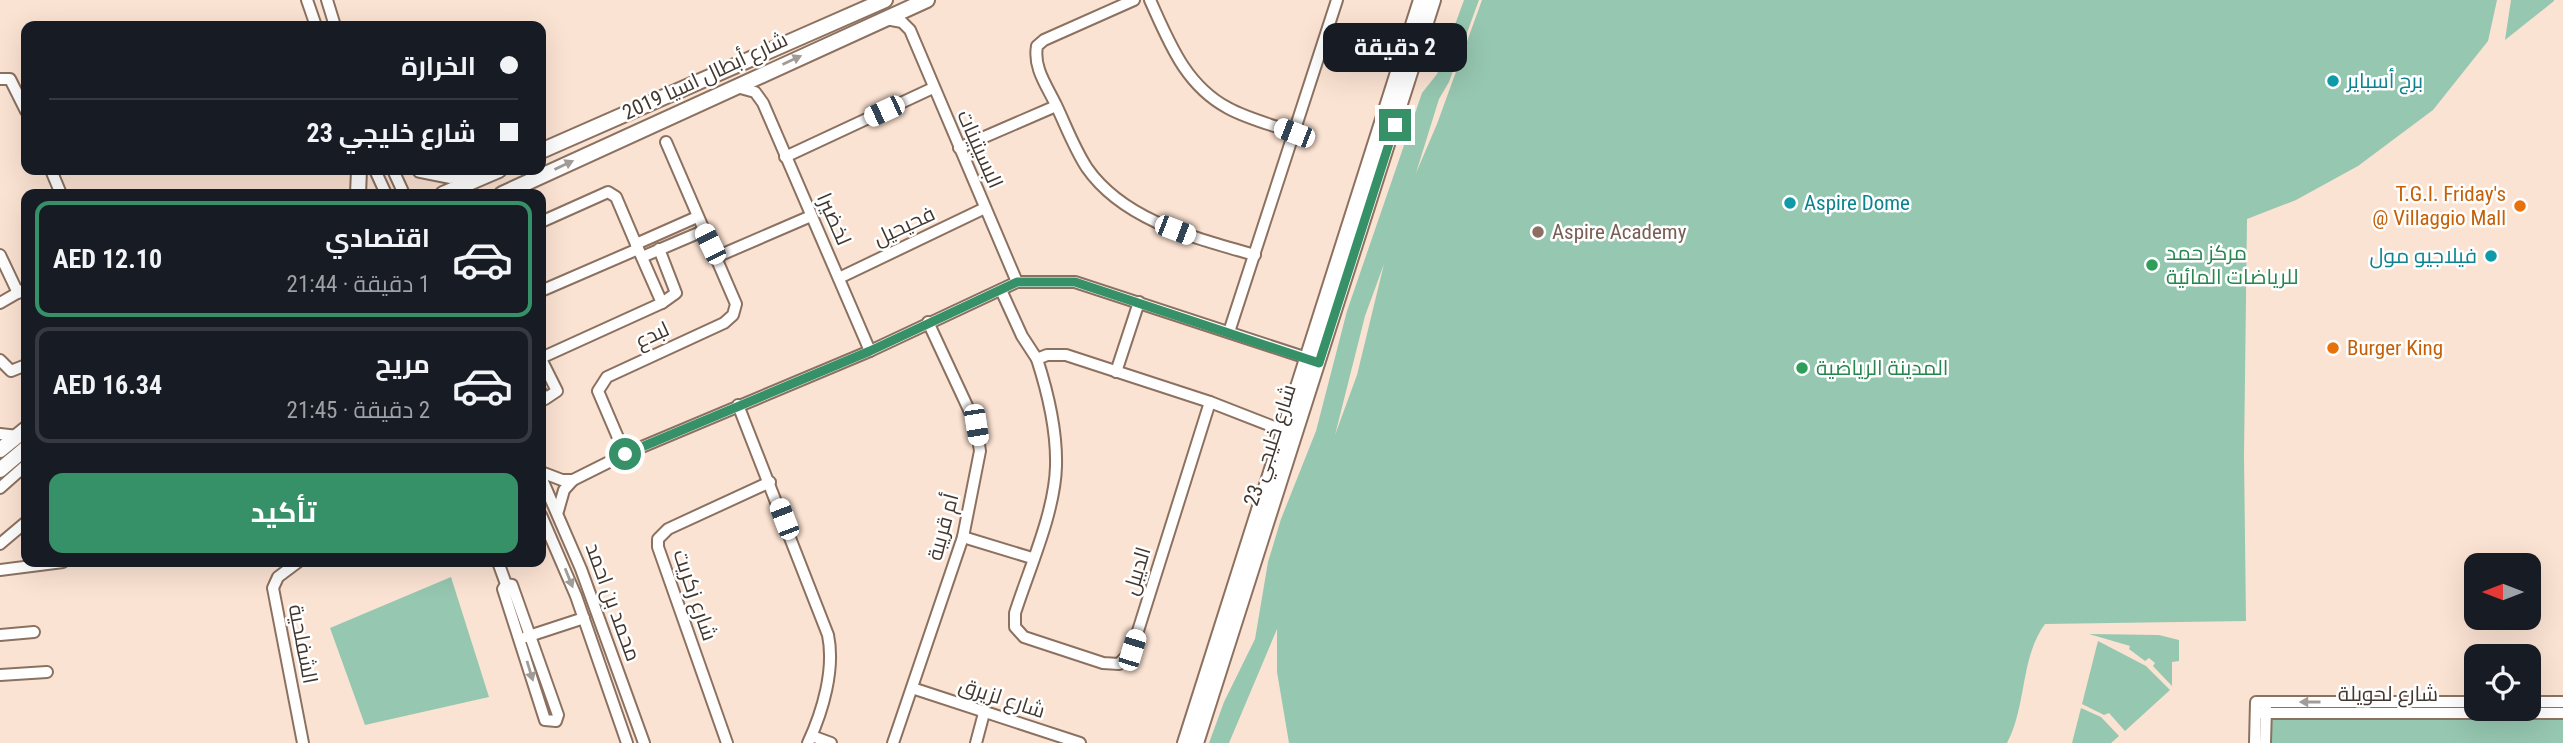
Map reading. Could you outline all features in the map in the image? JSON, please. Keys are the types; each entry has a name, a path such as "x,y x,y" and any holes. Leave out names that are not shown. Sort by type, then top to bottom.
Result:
{"main road":[{"name":"شارع أبطال اسيا 2019","path":"546,149 885,0"},
{"name":"شارع خليجي 23","path":"1406,71 1421,0"},
{"name":"شارع خليجي 23","path":"1185,743 1406,71 1433,0"},
{"name":"شارع أبطال اسيا 2019","path":"546,174 923,1"},
{"path":"455,189 489,175"},
{"path":"469,189 497,175"},
{"name":"شارع أبطال اسيا 2019","path":"513,189 543,175"},
{"name":"شارع خليجي 23","path":"1196,743 1313,360"},
{"path":"0,450 21,440"},
{"path":"0,470 21,442"}],"street":[{"path":"307,0 314,21"},
{"path":"327,0 333,21"},
{"path":"1134,0 1044,40 1037,46 1037,66 1087,167 1124,204 1175,230 1255,255"},
{"path":"1150,0 1177,61 1193,81 1229,109 1294,133"},
{"path":"1229,332 1337,0"},
{"path":"910,30 910,21 923,1"},
{"path":"884,19 902,22 910,30"},
{"name":"البسيتينات","path":"910,30 1017,282"},
{"path":"763,103 764,79 770,70"},
{"path":"0,79 10,79 21,101"},
{"path":"732,87 755,92 763,103"},
{"path":"785,157 933,88"},
{"name":"لخضيرا","path":"763,103 870,351"},
{"path":"959,148 1056,106"},
{"name":"لبدع","path":"625,454 598,391 600,383 607,377 724,323 733,315 736,304 666,142"},
{"path":"546,220 612,192 662,303"},
{"name":"فحيحيل","path":"839,278 985,208"},
{"path":"716,257 811,216"},
{"path":"546,289 639,250 697,217"},
{"path":"639,250 659,249 703,231"},
{"path":"546,357 662,303 676,293 659,249"},
{"path":"0,255 21,288"},
{"path":"558,513 564,490 573,480 625,454 870,351 1017,282 1075,282 1313,360"},
{"name":"الديبل","path":"1001,290 1037,359 1051,407 1056,467 1050,502 1015,613 1015,626 1024,637 1103,663 1119,664 1125,660 1132,650 1210,402"},
{"path":"0,303 21,291"},
{"path":"1116,372 1139,302"},
{"name":"أم قريبة","path":"893,743 963,537 980,451 976,425 928,322"},
{"path":"1037,359 1066,355 1210,402 1275,427"},
{"path":"0,360 11,371 21,367"},
{"path":"546,370 556,391 546,398"},
{"path":"738,405 828,635 831,651 828,682 810,740 831,743"},
{"path":"0,434 21,438"},
{"path":"0,488 21,469"},
{"path":"546,475 573,480"},
{"name":"شارع زكريت","path":"727,743 658,547 658,540 668,529 770,482"},
{"name":"محمد بن احمد","path":"546,485 644,743"},
{"path":"0,544 21,526"},
{"name":"محمد بن احمد","path":"546,527 584,618 627,743"},
{"path":"963,537 1032,558"},
{"path":"0,570 24,567"},
{"name":"الشفلحية","path":"291,567 278,577 274,588 303,743"},
{"path":"500,567 506,584 503,589 525,638 558,715 556,721 545,720 525,638"},
{"path":"525,638 584,618"},
{"path":"0,635 33,632"},
{"path":"0,675 47,672"},
{"name":"شارع لزيرق","path":"912,688 1080,743"},
{"path":"2541,702 2563,702"},
{"name":"شارع لحويلة","path":"2404,708 2464,703"},
{"path":"2256,743 2261,707"},
{"path":"2261,707 2266,743"},
{"name":"شارع لحويلة","path":"2261,707 2464,710"},
{"name":"شارع لحويلة","path":"2541,712 2563,713"},
{"path":"976,743 984,713"}],"green space":[{"name":"المدينة الرياضية","path":"1464,0 1479,0 1449,82 1439,99 1416,173 1437,124 1482,0 2497,0 2488,41 2433,110 2358,166 2296,200 2247,219 2244,456 2246,621 2045,624 2031,652 2018,714 2007,743 1289,743 1277,672 1277,629 1229,743 1209,743 1224,702 1255,639 1268,562 1281,519 1316,431 1347,311 1422,93 1437,74","holes":["1384,264 1357,375 1335,435 1365,316"]},
{"path":"2511,0 2554,0 2554,1 2505,40"},
{"path":"451,577 489,697 365,725 330,628"},
{"path":"2089,634 2159,635 2179,640 2179,661 2172,662 2172,686 2153,666 2155,663 2149,658 2145,661 2129,649 2130,646"},
{"path":"2098,641 2146,666 2170,690 2125,731 2109,713 2104,715 2082,704"},
{"path":"2081,708 2101,717 2119,736 2111,743 2072,743"},
{"path":"2269,716 2464,717 2464,721 2541,721 2541,717 2563,717 2563,743 2269,743"}],"place":[{"name":"برج أسباير","path":"2333,81"},
{"name":"Aspire Dome","path":"1790,203"},
{"name":"T.G.I. Friday's @ Villaggio Mall","path":"2520,206"},
{"name":"Aspire Academy","path":"1538,232"},
{"name":"فيلاجيو مول","path":"2491,256"},
{"name":"مركز حمد للرياضات المائية","path":"2152,265"},
{"name":"Burger King","path":"2333,348"},
{"name":"المدينة الرياضية","path":"1802,368"}],"route":[{"path":"625,454 870,351 1017,282 1075,282 1319,363 1395,125"}]}
